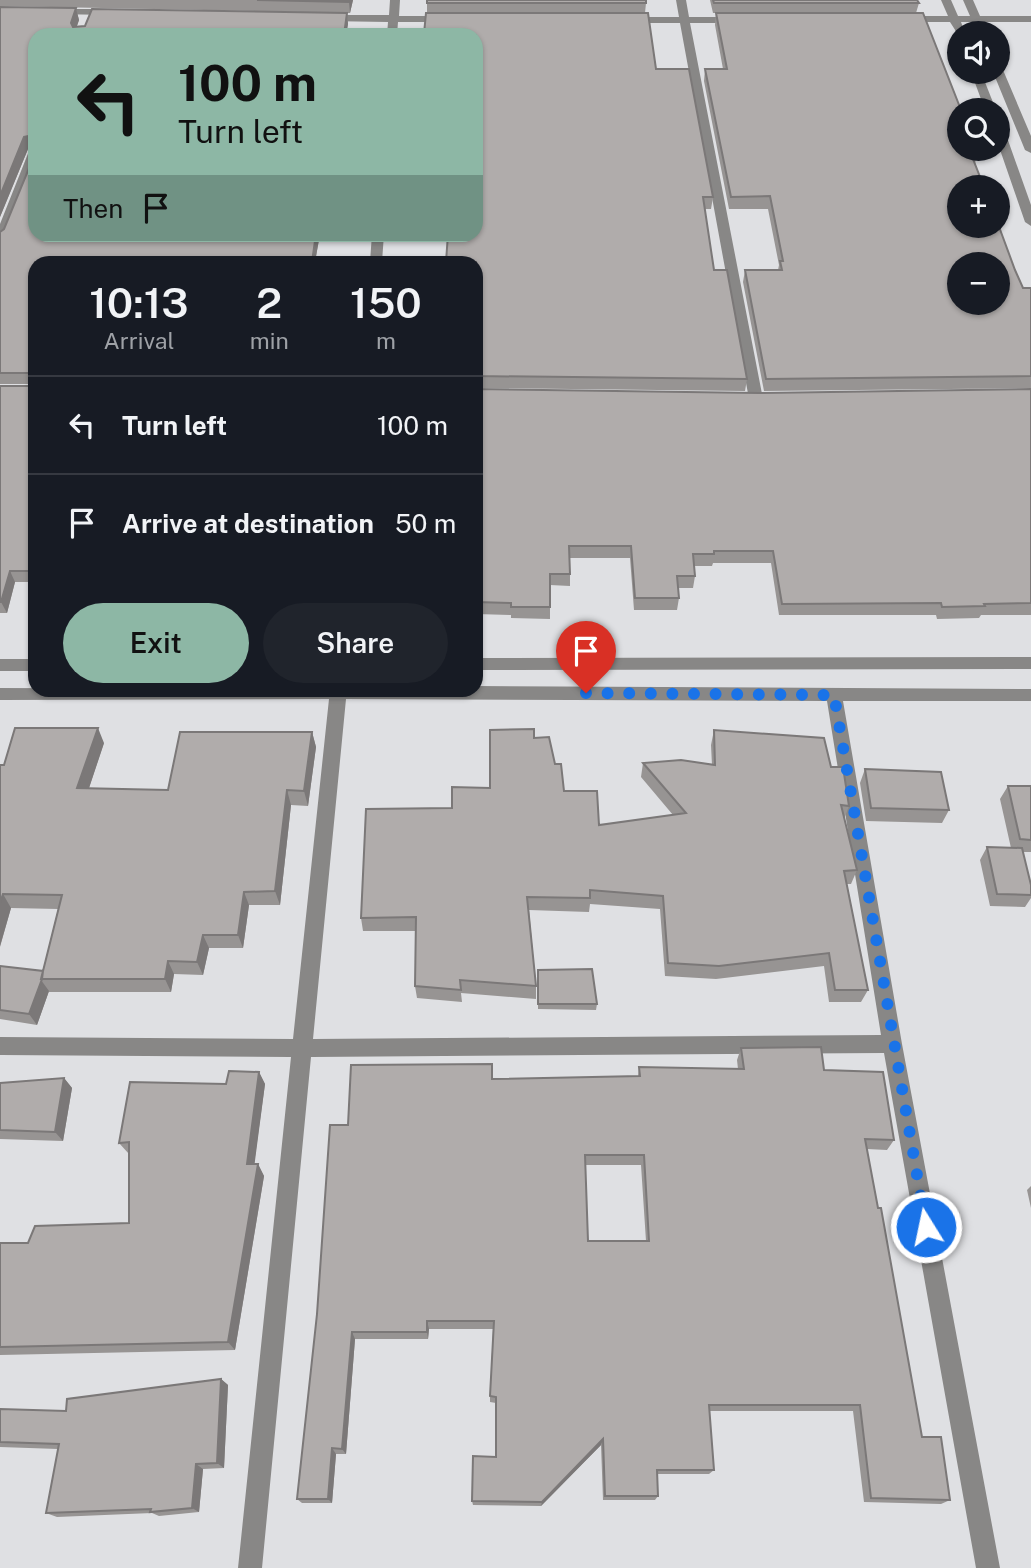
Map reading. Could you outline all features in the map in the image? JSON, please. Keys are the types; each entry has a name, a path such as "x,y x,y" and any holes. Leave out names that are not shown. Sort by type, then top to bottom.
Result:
{"street":[{"path":"392,28 395,0"},
{"path":"681,0 756,399"},
{"path":"946,0 954,19"},
{"path":"968,0 977,21"},
{"path":"39,12 123,12"},
{"path":"86,23 90,12"},
{"path":"311,17 462,19"},
{"path":"884,19 1031,19"},
{"path":"615,20 751,20"},
{"path":"1004,84 1031,150"},
{"path":"1009,161 1031,222"},
{"path":"0,240 28,169"},
{"path":"483,664 1031,663"},
{"path":"0,665 28,666"},
{"path":"483,693 1031,695"},
{"path":"0,694 28,694"},
{"path":"834,695 892,1044 988,1568"},
{"path":"250,1568 337,697"},
{"path":"0,1046 302,1048 892,1044"}],"building":[{"path":"257,0 349,0 349,2"},
{"path":"427,0 646,0 646,3 427,3"},
{"path":"713,0 917,0 919,3 714,3"},
{"path":"0,7 76,8 71,23 73,27 85,26 92,9 347,13 345,28 28,28 28,136 24,137 0,196"},
{"path":"426,13 648,13 656,69 689,69 713,197 703,197 714,270 727,270 747,379 483,376 483,256 446,256 447,242 483,242 483,28 425,28"},
{"path":"716,13 923,13 947,74 947,84 951,84 956,98 947,98 947,161 974,161 979,175 947,175 947,238 1003,238 1008,252 947,252 947,315 1010,315 1010,256 1023,288 1031,288 1031,376 766,379 745,270 782,270 780,261 783,261 770,196 731,197 705,69 727,69"},
{"path":"28,171 28,242 315,242 313,256 28,256 28,373 0,373 0,232 4,229"},
{"path":"0,386 28,386 28,571 10,571 1,602 0,602"},
{"path":"483,389 758,393 1031,389 1031,603 942,607 941,603 782,604 773,551 714,551 714,554 693,554 695,576 677,576 679,598 635,598 631,546 569,546 570,574 550,574 550,607 511,607 511,603 483,602"},
{"path":"15,728 98,728 77,788 168,790 180,732 312,732 304,791 287,790 275,891 244,892 238,935 203,935 197,962 168,961 165,979 41,979 62,895 3,894 0,903 0,765 4,765"},
{"path":"534,729 534,738 549,737 555,764 561,764 564,791 597,791 599,825 686,813 643,763 681,760 715,765 714,730 824,738 831,767 843,767 849,806 841,805 857,870 844,871 868,990 835,990 829,953 719,966 668,963 663,896 590,890 590,898 527,897 536,986 460,980 461,990 415,986 416,917 361,918 366,809 452,808 452,787 490,788 490,730"},
{"path":"865,769 941,772 949,810 871,808"},
{"path":"1008,786 1031,786 1031,840 1020,839"},
{"path":"987,847 1022,848 1031,895 997,894"},
{"path":"0,966 43,971 29,1014 0,1010"},
{"path":"592,969 597,1004 538,1004 538,970"},
{"path":"821,1047 824,1070 883,1072 894,1140 865,1139 878,1208 881,1208 922,1437 941,1437 950,1500 871,1498 860,1405 709,1405 714,1470 657,1470 658,1496 605,1496 603,1439 542,1502 472,1501 473,1456 496,1457 496,1397 490,1396 494,1321 427,1321 427,1332 352,1332 342,1449 332,1448 328,1499 297,1499 317,1314 330,1125 348,1125 351,1065 492,1064 492,1079 640,1076 639,1067 744,1069 741,1048","holes":["585,1155 644,1155 649,1241 588,1241"]},
{"path":"229,1071 259,1072 247,1164 258,1164 228,1342 0,1347 0,1243 28,1243 35,1226 129,1223 129,1142 119,1143 130,1082 226,1084"},
{"path":"64,1078 55,1132 0,1130 0,1083"},
{"path":"221,1379 217,1463 196,1464 192,1508 150,1512 151,1509 46,1513 59,1444 0,1442 0,1409 66,1411 67,1399"}],"route":[{"path":"586,693 834,695 892,1044 926,1227"}]}
